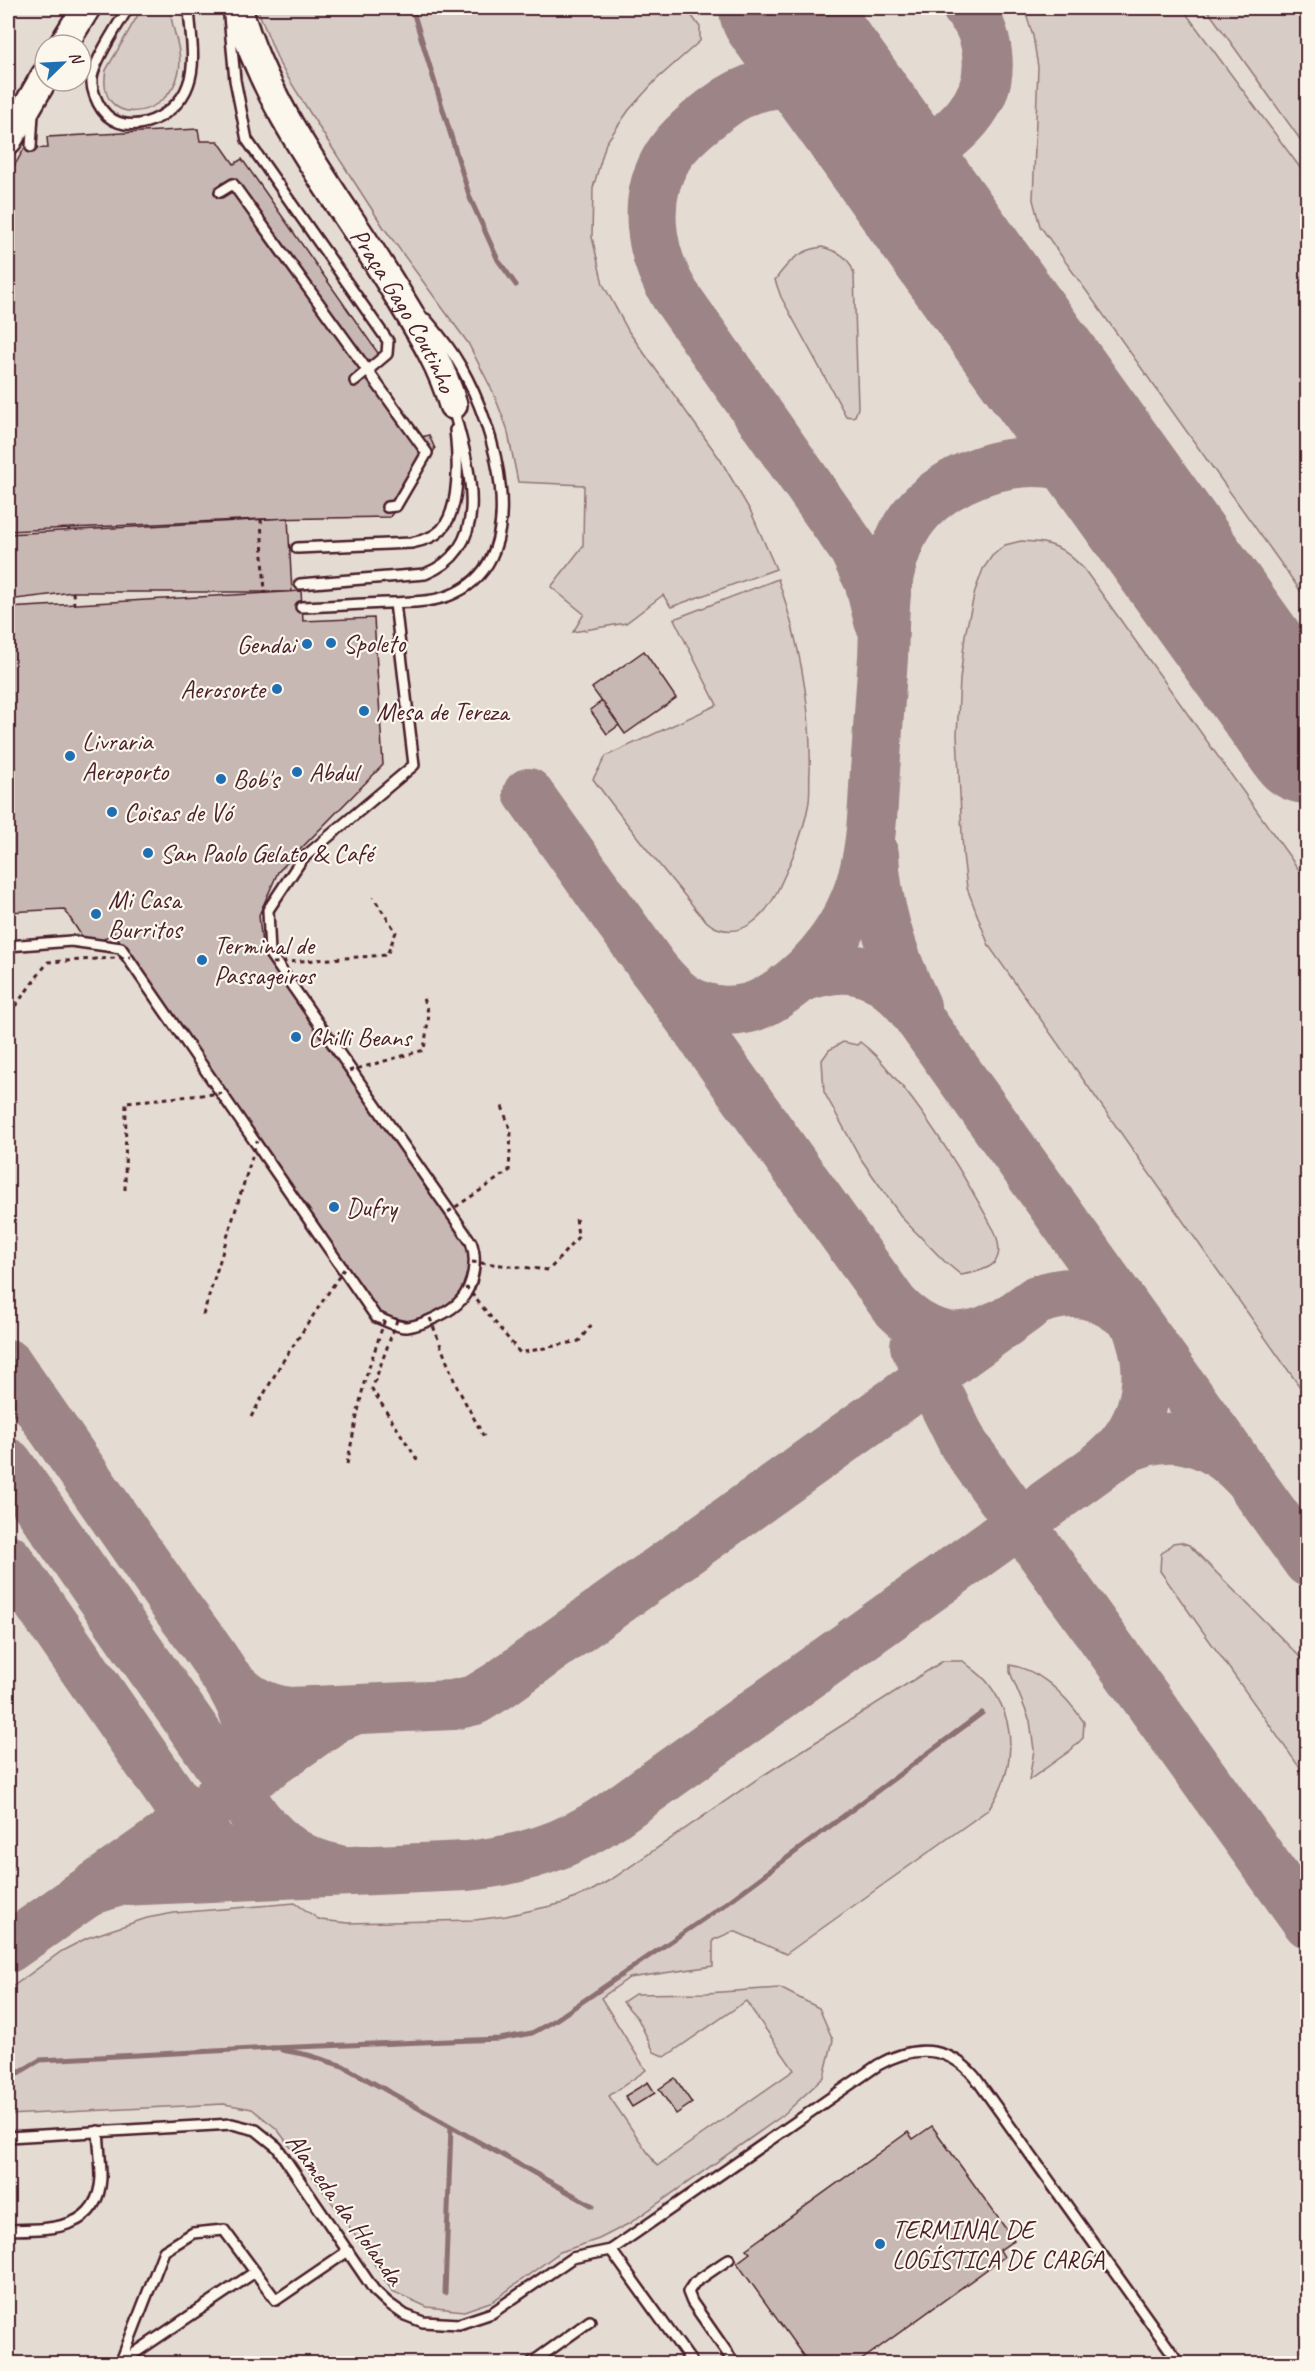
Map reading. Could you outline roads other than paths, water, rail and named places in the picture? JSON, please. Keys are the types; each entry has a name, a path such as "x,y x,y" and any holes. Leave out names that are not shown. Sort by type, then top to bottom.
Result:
{"main road":[{"path":"70,33 86,8"},
{"name":"Praça Gago Coutinho","path":"238,8 258,65 278,106 322,180 374,255 431,349 453,405"},
{"path":"19,144 37,93"}],"lane":[{"path":"128,8 96,64 92,85 101,109 108,116 135,125 166,114 176,105 189,85 192,60 189,8"},
{"path":"229,8 235,80 247,140 388,341 387,354 355,381"},
{"path":"220,192 233,184 427,453 396,506 387,507"},
{"path":"321,246 322,263"},
{"path":"301,607 395,603 445,597 456,593 486,567 499,534 502,508 500,484 490,439 482,414 461,367 444,341 374,255"},
{"path":"300,584 424,574 438,569 450,559 460,547 467,530 472,491 469,468 453,405"},
{"name":"Praça Gago Coutinho","path":"297,548 411,543 424,540 442,529 452,507 455,491 457,466 453,405"},
{"path":"8,946 71,941 121,948 376,1317 385,1318 405,1327 430,1319 461,1300 472,1278 471,1242 270,954 268,909 302,859 414,765 395,603"},
{"name":"Alameda da Holanda","path":"8,2137 232,2124 256,2130 277,2147 375,2290 388,2303 405,2315 423,2322 442,2325 459,2324 492,2313 572,2258 611,2250 865,2073 892,2057 924,2051 940,2053 965,2065 1180,2364"},
{"path":"8,2230 63,2227 75,2222 86,2213 95,2200 101,2180 98,2132"},
{"path":"120,2363 164,2251 193,2233 224,2230 276,2300 348,2251"},
{"path":"611,2250 693,2364"},
{"path":"729,2259 694,2283 688,2292 692,2302 735,2364"},
{"path":"120,2363 255,2272"},
{"path":"530,2364 590,2321"}],"waterway":[{"path":"412,8 470,198 498,260 516,285"},
{"path":"272,2048 499,2039 532,2033 554,2021 724,1905 982,1713"},
{"path":"8,2079 40,2060 273,2048"},
{"path":"282,2050 343,2066 593,2206"},
{"path":"445,2293 451,2127"}],"place":[{"name":"Spoleto","path":"331,643"},
{"name":"Gendai","path":"307,644"},
{"name":"Aerosorte","path":"277,689"},
{"name":"Mesa de Tereza","path":"364,711"},
{"name":"Livraria Aeroporto","path":"70,756"},
{"name":"Abdul","path":"297,772"},
{"name":"Bob's","path":"221,779"},
{"name":"Coisas de Vó","path":"112,812"},
{"name":"San Paolo Gelato & Café","path":"148,853"},
{"name":"Mi Casa Burritos","path":"96,914"},
{"name":"Terminal de Passageiros","path":"202,960"},
{"name":"Chilli Beans","path":"296,1037"},
{"name":"Dufry","path":"334,1207"},
{"name":"TERMINAL DE LOGÍSTICA DE CARGA","path":"880,2244"}]}
